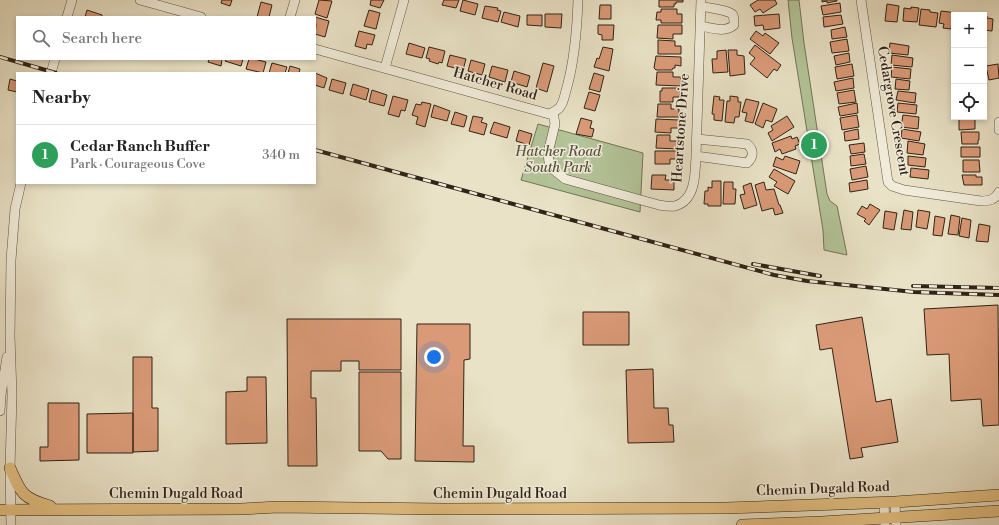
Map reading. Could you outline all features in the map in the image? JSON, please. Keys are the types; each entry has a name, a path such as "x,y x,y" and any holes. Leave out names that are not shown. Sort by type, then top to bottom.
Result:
{"main road":[{"path":"10,468 16,482 25,496 35,502 60,509"},
{"name":"Chemin Dugald Road","path":"5,510 278,508 726,508 890,502 999,495"},
{"path":"742,525 890,522 942,514 999,511"},
{"path":"922,525 942,514"}],"street":[{"path":"67,16 72,0"},
{"path":"140,0 197,16"},
{"path":"290,16 295,0"},
{"path":"385,68 404,0"},
{"name":"Hatcher Road","path":"316,49 543,113 553,112 562,104 574,56 577,35 578,0"},
{"name":"Cedargrove Crescent","path":"862,0 888,182 892,186 904,190 981,201 990,201 999,192"},
{"path":"701,3 711,9 729,12 734,16 734,25 730,29 723,30 701,26"},
{"name":"Heartstone Drive","path":"553,112 555,124 548,153 549,162 554,170 566,179 659,205 674,207 687,199 692,190 695,176 701,3"},
{"path":"51,72 55,60"},
{"path":"999,122 999,130"},
{"path":"696,156 746,163 751,159 753,154 751,148 747,144 697,139"},
{"path":"11,525 5,510 10,468 12,395 10,336 11,260 15,209 21,184"},
{"path":"0,411 1,389 10,336"},
{"path":"890,502 890,522"}],"green space":[{"path":"788,0 799,0 827,194 830,201 837,206 847,255 824,250 823,230 792,38"},
{"name":"Hatcher Road South Park","path":"538,124 643,153 640,212 521,180"}],"building":[{"path":"222,0 232,0 230,6 221,3"},
{"path":"319,0 332,1 327,18 315,14"},
{"path":"371,0 384,0 380,8 370,5"},
{"path":"444,0 459,0 456,8 442,5"},
{"path":"463,0 478,4 475,15 460,11"},
{"path":"659,0 683,0 683,2 676,2 674,7 659,7"},
{"path":"758,0 775,0 777,4 763,13 760,9 755,12 750,5"},
{"path":"822,0 837,1 827,3 827,1 822,2"},
{"path":"261,2 272,5 269,16 257,16"},
{"path":"840,3 841,12 823,15 821,6"},
{"path":"887,4 899,6 897,22 885,21"},
{"path":"600,5 611,5 611,19 599,19"},
{"path":"485,6 498,8 497,10 501,11 498,22 482,18"},
{"path":"911,7 919,8 917,22 903,21 904,8 911,9"},
{"path":"661,9 677,9 677,14 682,14 682,23 661,23 661,20 656,20 657,12 661,12"},
{"path":"921,9 938,13 936,27 919,25"},
{"path":"87,10 102,15 102,16 85,16"},
{"path":"369,10 380,13 376,29 364,26"},
{"path":"941,11 951,12 951,29 943,28 944,24 939,23"},
{"path":"504,12 520,16 518,27 501,22"},
{"path":"545,14 562,14 561,28 545,27"},
{"path":"779,14 780,28 764,30 763,25 755,26 754,16"},
{"path":"527,15 542,15 542,26 527,25"},
{"path":"841,15 843,24 824,27 823,17"},
{"path":"316,17 329,21 325,37 316,34"},
{"path":"987,18 993,19 992,31 987,30"},
{"path":"598,25 614,25 613,40 602,40 602,35 598,34"},
{"path":"658,25 682,25 682,34 673,34 673,39 657,38"},
{"path":"845,27 847,37 832,39 831,30"},
{"path":"359,31 375,35 372,45 367,44 366,49 355,46"},
{"path":"756,31 763,36 765,33 779,43 770,54 750,39"},
{"path":"847,39 849,51 832,53 830,42"},
{"path":"658,40 675,41 675,46 681,46 681,54 658,54"},
{"path":"409,43 425,48 422,58 406,54"},
{"path":"890,43 909,46 908,55 889,53"},
{"path":"755,45 781,65 777,71 774,69 767,78 750,64 755,58 749,53"},
{"path":"429,47 445,51 442,63 439,62 438,64 429,61 430,59 426,58"},
{"path":"603,47 613,49 609,71 594,67 597,58 599,59"},
{"path":"726,50 728,72 713,73 712,59 717,59 717,51"},
{"path":"728,50 737,50 737,55 744,56 745,74 730,76"},
{"path":"849,53 850,62 836,65 834,56"},
{"path":"450,55 466,59 463,70 447,66"},
{"path":"892,55 913,58 912,67 891,65"},
{"path":"656,56 681,57 681,66 675,65 675,68 672,70 656,70 654,68"},
{"path":"209,60 222,60 221,66 208,62"},
{"path":"226,60 243,60 241,66"},
{"path":"249,60 266,62 263,72 246,69"},
{"path":"471,60 485,64 482,75 468,71"},
{"path":"272,63 287,67 285,72 269,72"},
{"path":"543,63 554,66 547,92 536,88"},
{"path":"852,64 854,76 837,79 835,67"},
{"path":"998,64 999,78 989,80 987,66"},
{"path":"290,66 300,69 299,72 288,72"},
{"path":"492,66 508,70 505,82 489,77"},
{"path":"892,67 911,69 910,79 891,77"},
{"path":"514,71 530,76 527,87 511,82"},
{"path":"657,72 673,72 673,77 681,77 681,86 656,85"},
{"path":"316,73 327,78 324,88 316,85"},
{"path":"594,73 604,76 600,92 589,89"},
{"path":"853,78 854,88 836,91 834,82"},
{"path":"10,79 16,81 16,92 8,90"},
{"path":"332,79 346,83 343,94 329,90"},
{"path":"896,79 910,81 909,90 895,89"},
{"path":"353,84 369,89 366,100 350,95"},
{"path":"662,88 680,88 680,97 673,97 673,102 660,102 660,91 662,91"},
{"path":"372,90 387,95 384,106 369,102"},
{"path":"854,90 856,102 839,104 837,93"},
{"path":"898,91 916,93 915,103 896,100"},
{"path":"589,92 600,95 595,111 584,108"},
{"path":"393,96 408,100 405,111 401,110 399,117 388,114"},
{"path":"714,96 720,97 719,100 724,100 722,121 714,120 714,114 712,114"},
{"path":"730,96 738,97 738,102 741,102 739,117 735,117 734,123 725,122 727,101 730,101"},
{"path":"746,99 759,102 753,123 745,121 747,113 742,112"},
{"path":"422,102 431,104 425,127 416,124 418,117 412,115 416,104 421,105"},
{"path":"763,103 777,109 772,122 766,120 763,128 755,124"},
{"path":"857,103 858,113 840,116 838,107"},
{"path":"898,103 917,105 916,114 897,112"},
{"path":"658,104 671,104 671,109 679,109 679,117 657,117"},
{"path":"434,105 450,111 447,121 431,117"},
{"path":"455,112 467,116 464,127 451,124"},
{"path":"857,115 859,127 842,130 840,118"},
{"path":"903,115 919,117 918,129 901,127"},
{"path":"473,116 483,118 481,122 487,124 484,135 469,131"},
{"path":"787,116 794,127 772,141 768,133 773,130 771,126"},
{"path":"581,118 592,121 590,128 594,129 592,137 576,134"},
{"path":"656,119 679,120 679,128 671,128 671,133 655,132"},
{"path":"959,120 975,120 975,129 959,130"},
{"path":"494,122 510,127 507,138 490,133"},
{"path":"858,129 859,139 845,141 844,132"},
{"path":"902,129 921,132 919,141 901,138"},
{"path":"519,130 532,134 529,145 516,141"},
{"path":"961,132 979,132 978,144 962,144"},
{"path":"657,135 670,135 670,141 678,141 678,149 656,148"},
{"path":"791,136 792,139 797,137 800,144 795,146 796,149 782,154 780,149 775,152 772,143"},
{"path":"908,141 925,144 923,155 907,153"},
{"path":"864,143 865,152 851,154 849,145"},
{"path":"961,147 980,147 980,157 961,157"},
{"path":"655,151 678,151 678,159 670,159 670,164 655,164"},
{"path":"864,154 866,164 851,166 850,156"},
{"path":"785,156 800,161 796,174 773,166 776,157 783,160"},
{"path":"908,156 926,158 925,167 908,165"},
{"path":"963,160 979,160 980,172 963,172"},
{"path":"866,166 868,177 852,180 850,169"},
{"path":"911,168 929,170 928,179 910,177"},
{"path":"774,169 795,181 788,194 774,186 777,182 769,177"},
{"path":"652,175 666,175 665,180 674,180 674,190 651,189"},
{"path":"962,175 976,175 976,177 982,177 982,185 964,185"},
{"path":"867,180 868,189 850,192 849,183"},
{"path":"712,181 721,181 721,206 708,206 708,204 704,204 705,191 708,191 708,187 712,188"},
{"path":"724,182 733,182 733,189 736,189 735,204 723,204"},
{"path":"764,182 766,190 774,189 783,213 775,215 773,208 762,211 755,185"},
{"path":"751,183 757,205 744,209 740,195 745,194 743,186"},
{"path":"870,204 880,210 869,225 864,221 866,219 857,214 862,206 867,209"},
{"path":"904,210 913,212 911,230 901,229"},
{"path":"918,210 930,212 927,229 916,227"},
{"path":"885,211 897,213 894,230 883,228"},
{"path":"951,215 960,217 958,235 948,234"},
{"path":"935,216 945,218 942,236 933,235"},
{"path":"962,218 971,220 969,238 959,236"},
{"path":"979,224 990,226 988,242 976,241"},
{"path":"998,305 999,425 983,426 981,399 951,401 949,354 927,355 924,309"},
{"path":"583,312 629,312 629,345 583,345"},
{"path":"862,317 876,402 891,399 898,442 861,448 863,457 850,459 832,348 820,350 816,325"},
{"path":"287,319 401,319 401,370 359,370 359,361 341,361 341,371 311,371 311,398 316,398 317,466 288,466"},
{"path":"417,324 470,324 470,359 464,360 463,446 474,446 474,462 415,461"},
{"path":"133,357 152,357 152,408 158,408 158,451 133,452"},
{"path":"653,369 654,408 668,408 669,425 673,425 674,442 628,443 626,370"},
{"path":"359,372 401,372 401,459 388,459 381,451 359,451"},
{"path":"247,377 266,377 267,443 226,444 226,392 247,391"},
{"path":"48,403 79,403 79,460 40,461 40,447 48,447"},
{"path":"133,413 133,453 87,453 87,414"}],"railway":[{"path":"0,57 52,72"},
{"path":"316,150 774,275 807,281 914,292 999,295"},
{"path":"753,264 820,276"},
{"path":"913,286 999,288"}],"place":[{"name":"Cedar Ranch Buffer","path":"814,145"}]}
